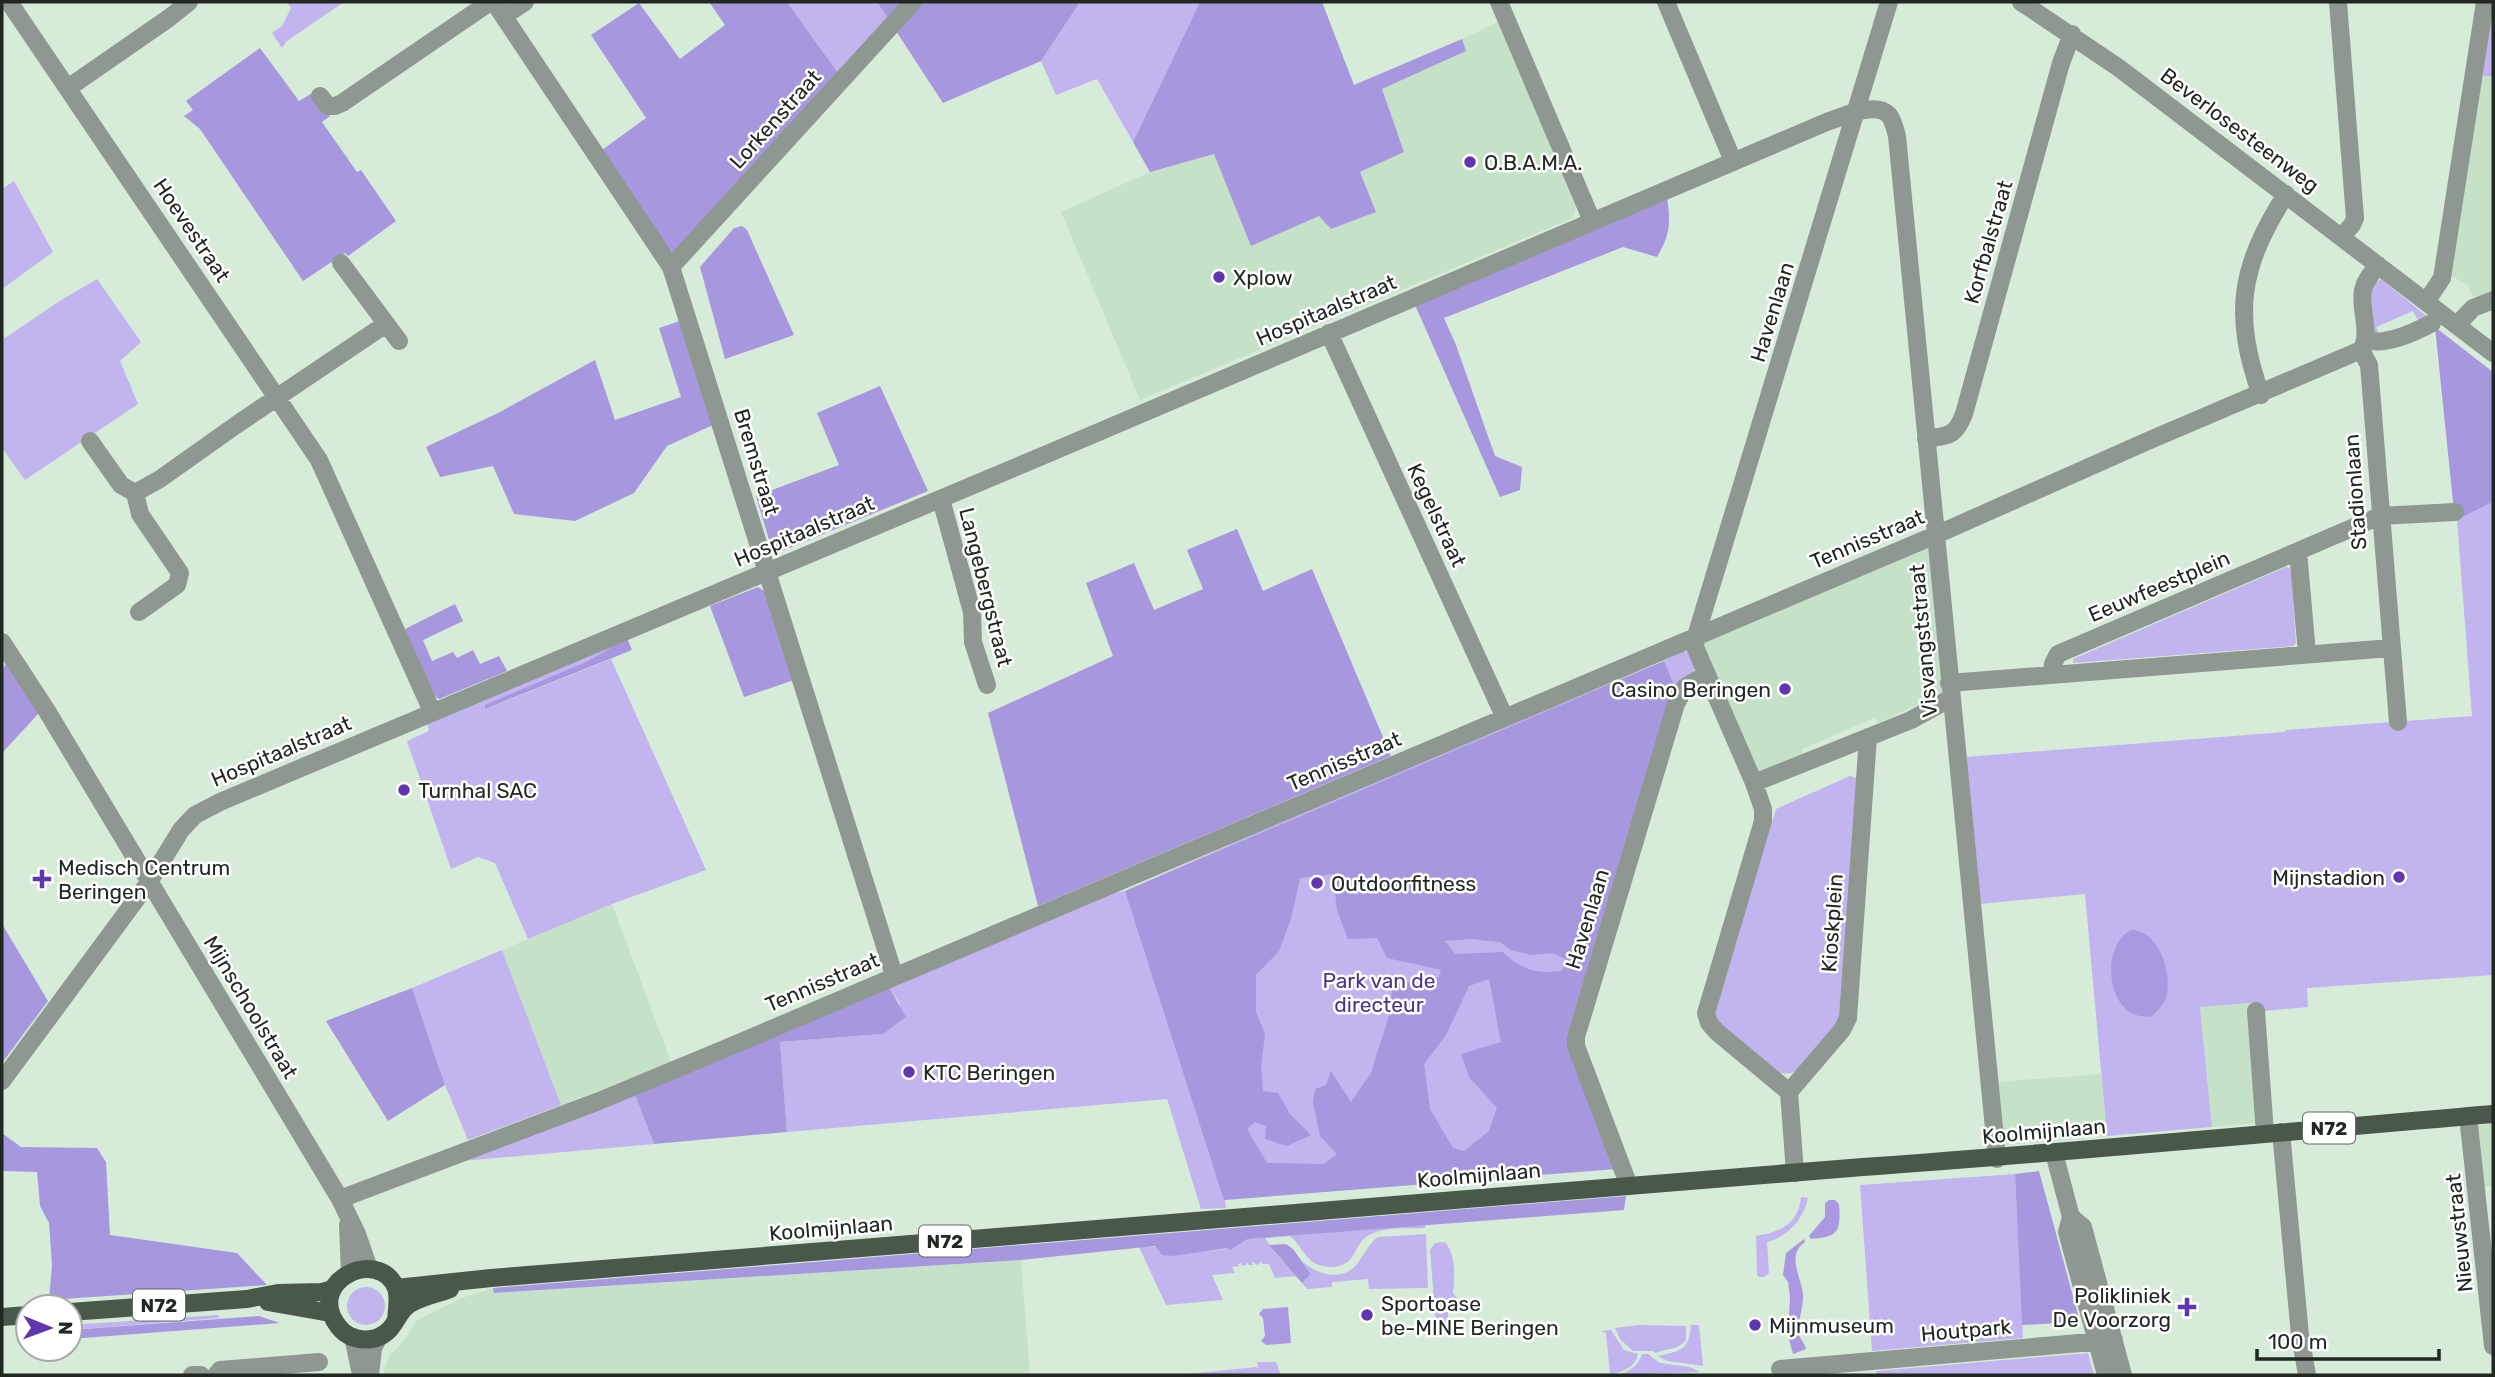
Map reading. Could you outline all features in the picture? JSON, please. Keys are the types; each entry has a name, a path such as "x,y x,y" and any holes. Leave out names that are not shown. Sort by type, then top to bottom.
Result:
{"main road":[{"name":"Koolmijnlaan","path":"396,1289 1629,1186 1997,1159 2493,1114"},
{"path":"379,1337 353,1337 340,1329 329,1305 337,1282 350,1272 369,1269 385,1276 396,1289 396,1320"},
{"name":"Koolmijnlaan","path":"379,1337 392,1327 408,1304 469,1281"},
{"name":"N72","path":"84,1311 247,1299 278,1293 322,1292 333,1289"},
{"name":"N72","path":"247,1299 331,1313"}],"street":[{"name":"Hoevestraat","path":"9,2 319,460 432,711"},
{"path":"68,88 189,2"},
{"path":"320,96 328,106 335,106 353,85 496,7 526,2"},
{"name":"Lorkenstraat","path":"671,267 913,2"},
{"path":"1499,2 1592,222"},
{"path":"1666,2 1734,161"},
{"name":"Havenlaan","path":"1696,636 1889,2"},
{"name":"Beverlosesteenweg","path":"2021,2 2119,68 2493,353"},
{"path":"2426,302 2442,278 2485,2"},
{"path":"2338,5 2354,218 2342,237"},
{"name":"Bremstraat","path":"496,7 671,267 894,975"},
{"name":"Korfbalstraat","path":"1926,439 1958,430 1964,414 2061,64 2072,34"},
{"name":"Visvangststraat","path":"1856,114 1872,108 1883,111 1891,117 1897,136 1997,1159"},
{"name":"Hospitaalstraat","path":"2,1081 149,881 181,830 195,815 432,711 941,499 1734,161 1829,121 1856,114"},
{"path":"2261,395 2248,360 2243,330 2243,303 2254,253 2265,228 2286,194"},
{"path":"341,262 399,341"},
{"name":"Stadionlaan","path":"2378,265 2362,292 2363,345 2369,365 2398,722"},
{"path":"2457,325 2473,307 2493,300"},
{"name":"Tennisstraat","path":"340,1199 599,1101 1938,534 2150,440 2261,395 2363,345 2385,341 2432,323"},
{"path":"135,493 160,479 386,324"},
{"name":"Kegelstraat","path":"1329,333 1504,716"},
{"path":"90,442 121,485 135,493 140,514 180,573 177,585 139,612"},
{"name":"Langebergstraat","path":"941,499 972,612 973,642 988,685"},
{"name":"Eeuwfeestplein","path":"2051,675 2058,654 2380,516 2455,512"},
{"path":"2298,551 2307,654"},
{"path":"1696,636 1695,647 1763,809 1763,821 1706,1013 1709,1023 1717,1032 1789,1092 1795,1173"},
{"name":"Mijnschoolstraat","path":"2,642 47,711 340,1199 357,1234 369,1269"},
{"path":"1757,790 1868,737 1922,715 1950,691 2051,675 2391,648"},
{"name":"Havenlaan","path":"1629,1186 1576,1046 1576,1037 1676,704 1685,687 1706,674"},
{"name":"Kioskplein","path":"1789,1092 1842,1030 1848,1018 1868,737"},
{"path":"2256,1011 2307,1375"},
{"name":"Nieuwstraat","path":"2468,1116 2493,1346"},
{"path":"2054,1153 2071,1217 2083,1227 2106,1341 2106,1375"},
{"name":"Mijnschoolstraat","path":"348,1218 350,1272"},
{"path":"353,1337 361,1375"},
{"path":"370,1375 373,1348 379,1337"},
{"path":"2106,1341 2123,1375"},
{"name":"Houtpark","path":"1780,1369 2106,1341"},
{"path":"216,1375 219,1370 319,1362"},
{"path":"192,1375 201,1375"}],"shaded area":[{"path":"709,2 787,2 841,77 676,255 666,246 602,150 646,118 591,35 639,3 680,59 725,25"},
{"path":"877,2 1080,2 1041,61 943,103"},
{"path":"1200,2 1322,2 1354,85 1462,39 1466,51 1382,89 1404,152 1360,172 1376,212 1331,229 1319,216 1251,246 1214,154 1150,172 1133,142"},
{"path":"1502,20 1576,209 1573,218 1140,400 1061,212 1150,172 1214,154 1319,216 1331,229 1376,212 1360,172 1404,152 1382,89 1466,51 1462,39"},
{"path":"260,48 299,101 314,92 330,116 322,122 357,172 361,170 396,221 348,256 345,253 303,281 200,129 184,116 193,110 186,101"},
{"path":"2478,75 2493,77 2493,292 2474,297 2467,285 2449,274"},
{"path":"1667,198 1668,229 1657,257 1623,247 1444,318 1495,456 1522,467 1520,490 1500,497 1415,305"},
{"path":"742,226 747,230 794,335 725,359 700,267 734,228"},
{"path":"683,320 715,424 667,446 634,493 575,521 514,514 493,466 440,477 426,447 498,413 595,360 615,420 681,397 659,328"},
{"path":"2435,327 2493,372 2493,502 2455,521"},
{"path":"880,386 928,491 782,551 772,550 756,496 839,465 817,413"},
{"path":"1237,529 1263,591 1312,569 1391,756 1038,906 988,713 1113,656 1086,583 1134,563 1154,610 1203,589 1187,550"},
{"path":"1929,547 1947,690 1878,723 1875,718 1802,749 1804,755 1759,776 1702,645 1705,640"},
{"path":"758,587 767,593 794,680 744,697 710,606"},
{"path":"455,604 463,621 423,640 432,661 453,652 457,658 473,650 480,664 499,656 507,671 439,699 431,693 403,630"},
{"path":"627,638 632,650 485,709 485,705 588,661"},
{"path":"8,661 40,712 2,753 2,670"},
{"name":"Park van de directeur","path":"1664,661 1674,685 1567,1035 1617,1169 1224,1200 1125,891","holes":["1333,874 1337,910 1348,939 1377,938 1387,958 1441,970 1439,977 1392,985 1391,1009 1371,1073 1351,1102 1331,1071 1326,1085 1315,1089 1313,1102 1320,1136 1337,1154 1324,1164 1267,1163 1247,1129 1255,1122 1266,1126 1265,1139 1287,1146 1311,1135 1290,1114 1278,1093 1263,1091 1261,1067 1265,1034 1256,1012 1256,975 1279,951 1291,919 1300,878","1470,939 1500,942 1511,950 1531,955 1553,953 1567,960 1561,971 1537,971 1523,967 1503,952 1455,954 1445,941","1489,979 1501,1042 1461,1054 1469,1077 1497,1108 1489,1131 1464,1151 1453,1148 1430,1109 1424,1064 1446,1035 1469,986"]},
{"path":"612,904 671,1062 561,1105 502,950"},
{"path":"2,924 48,1001 2,1063"},
{"path":"2131,930 2149,937 2162,955 2165,966 2168,988 2166,998 2152,1016 2137,1015 2125,1008 2117,997 2112,982 2114,952 2121,939"},
{"path":"889,987 906,1017 883,1034 780,1042 787,1132 654,1144 635,1095"},
{"path":"412,988 445,1085 388,1121 326,1021"},
{"path":"2251,1003 2261,1115 2257,1123 2212,1127 2200,1007"},
{"path":"2101,1074 2107,1136 2007,1145 2003,1141 1996,1082"},
{"path":"2493,1123 2493,1186 2481,1187 2477,1128 2480,1124"},
{"path":"2,1133 21,1147 97,1148 106,1162 110,1235 237,1253 267,1285 84,1298 84,1293 50,1293 52,1265 49,1223 40,1206 37,1172 2,1171"},
{"path":"2039,1171 2080,1322 2022,1325 2015,1174"},
{"path":"1626,1196 1624,1210 1248,1239 1230,1250 1228,1248 1171,1256 1162,1255 1155,1246 1021,1260 494,1293 493,1288"},
{"path":"1835,1200 1839,1204 1836,1231 1811,1239 1809,1236 1825,1217 1825,1203"},
{"path":"1804,1239 1805,1242 1799,1247 1795,1259 1803,1294 1799,1334 1806,1349 1793,1354 1788,1336 1790,1297 1788,1282 1783,1275 1786,1253"},
{"path":"1286,1244 1293,1249 1311,1274 1302,1283 1269,1245"},
{"path":"1021,1260 1030,1375 383,1375 389,1356 404,1341 416,1321 462,1298 493,1288 494,1293"},
{"path":"1288,1307 1291,1343 1266,1345 1261,1341 1265,1336 1263,1318 1259,1314 1263,1309"},
{"path":"259,1316 280,1323 84,1338 84,1329"}],"green space":[{"path":"287,2 344,2 287,41 282,48 272,33 282,26 291,8"},
{"path":"787,2 877,2 889,20 841,77"},
{"path":"1080,2 1200,2 1133,142 1097,79 1056,95 1041,61"},
{"path":"2493,2 2493,77 2478,75"},
{"path":"14,181 53,252 2,289 2,189"},
{"path":"97,279 141,342 120,361 138,404 25,480 2,448 2,333 5,338"},
{"path":"2381,279 2429,318 2419,322 2413,311 2376,327 2381,338 2376,339 2369,315 2368,298 2374,284"},
{"path":"2493,502 2493,975 2307,988 2308,1007 2263,1011 2251,1003 2200,1007 2212,1127 2107,1136 2085,894 1979,904 1965,757 2472,716 2457,520"},
{"path":"2286,567 2291,569 2296,643 2293,646 2073,663 2073,659"},
{"path":"627,638 588,661 486,709 611,659 706,870 612,904 528,939 495,863 478,857 451,869 407,741 429,731 427,723"},
{"name":"Park van de directeur","path":"1682,650 1690,653 1695,669 1571,1035 1478,1179 1225,1200 1226,1208 1201,1209 1167,1099 787,1132 780,1042 883,1034 900,1004 889,987 1103,895 1125,891 1401,769 1664,661"},
{"path":"1850,776 1857,778 1840,1020 1798,1070 1781,1073 1775,1071 1715,1021 1712,1014 1776,809"},
{"path":"502,950 561,1105 468,1140 445,1085 412,988"},
{"path":"635,1095 654,1144 462,1161"},
{"path":"2015,1174 2023,1338 1872,1351 1860,1185"},
{"path":"1801,1197 1808,1198 1803,1213 1788,1231 1767,1242 1769,1273 1759,1277 1756,1236 1786,1226 1796,1214"},
{"path":"1425,1224 1425,1228 1377,1231 1361,1242 1347,1263 1332,1267 1316,1264 1290,1236 1265,1238 1297,1276 1275,1278 1269,1264 1262,1264 1261,1261 1256,1265 1254,1262 1249,1265 1247,1262 1242,1266 1241,1263 1232,1267 1235,1273 1212,1275 1223,1300 1166,1305 1139,1247 1209,1251 1236,1246 1248,1239"},
{"path":"1426,1234 1428,1288 1369,1289 1368,1279 1332,1282 1332,1287 1307,1289 1302,1283 1311,1274 1302,1261 1322,1273 1337,1275 1351,1270 1378,1237"},
{"path":"1445,1242 1453,1260 1453,1293 1457,1298 1449,1308 1446,1328 1440,1333 1436,1325 1430,1250 1435,1243"},
{"path":"366,1287 379,1293 385,1306 379,1319 366,1325 353,1319 347,1306 353,1293"},
{"path":"218,1315 219,1318 84,1329 84,1324"},
{"path":"1638,1325 1686,1326 1686,1340 1675,1348 1655,1353 1633,1351 1620,1339 1615,1328"},
{"path":"1691,1325 1699,1325 1703,1366 1667,1361 1658,1356 1682,1348 1688,1340"},
{"path":"1611,1330 1624,1350 1638,1354 1631,1366 1610,1375 1606,1333 1601,1331"},
{"path":"2088,1353 2094,1375 1877,1375 1876,1371"},
{"path":"1642,1354 1648,1354 1660,1363 1690,1367 1700,1372 1619,1375 1634,1367"},
{"path":"1257,1362 1276,1362 1281,1375 1177,1375 1257,1367 1259,1370"}],"place":[{"name":"O.B.A.M.A.","path":"1470,162"},
{"name":"Xplow","path":"1219,277"},
{"name":"Casino Beringen","path":"1785,689"},
{"name":"Turnhal SAC","path":"404,790"},
{"name":"Mijnstadion","path":"2399,877"},
{"name":"Medisch Centrum Beringen","path":"42,879"},
{"name":"Outdoorfitness","path":"1317,883"},
{"name":"KTC Beringen","path":"909,1072"},
{"name":"Polikliniek De Voorzorg","path":"2187,1307"},
{"name":"Sportoase be-MINE Beringen","path":"1367,1315"},
{"name":"Mijnmuseum","path":"1755,1325"}]}
